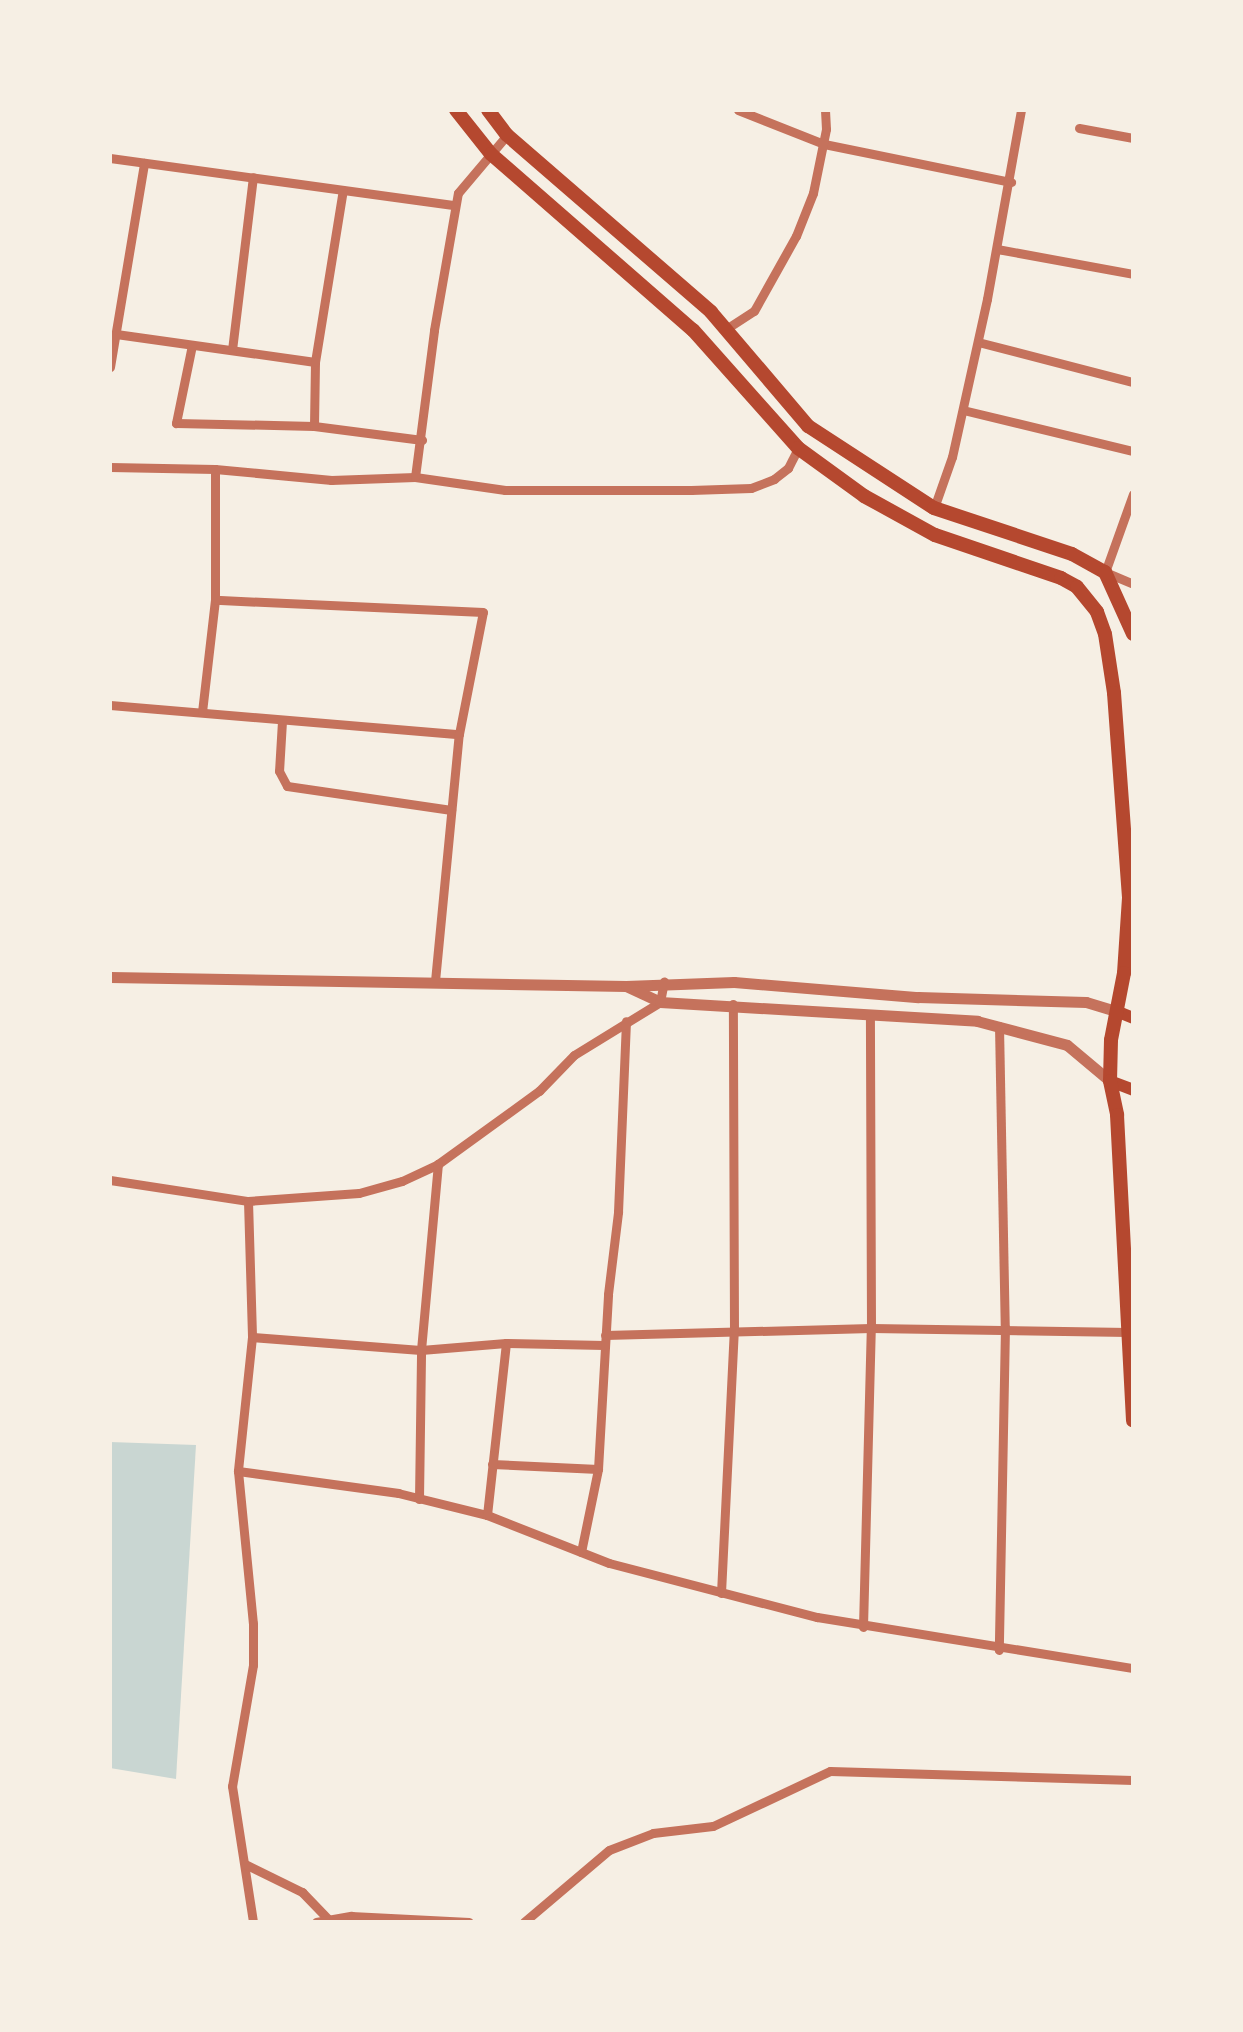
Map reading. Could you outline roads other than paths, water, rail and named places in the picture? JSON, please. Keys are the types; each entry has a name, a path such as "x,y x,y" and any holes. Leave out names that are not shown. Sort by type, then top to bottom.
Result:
{"main road":[{"path":"456,110 491,154 693,330 798,448 864,496 935,535 1062,578 1077,587 1097,612 1106,634 1114,692 1129,898 1110,1080 1122,1200 1133,1421"},
{"path":"488,110 507,136 726,329 808,426 934,508 1072,554 1106,572 1133,634"},
{"path":"1116,1011 1133,1018"},
{"path":"1110,1080 1133,1090"}],"street":[{"path":"738,110 824,144 1011,182"},
{"path":"726,329 754,311 796,236 813,193 824,144 825,110"},
{"path":"934,508 963,410 1011,182 1022,110"},
{"path":"1079,128 1133,138"},
{"path":"415,478 434,330 458,193 507,136"},
{"path":"110,158 455,206"},
{"path":"110,367 116,334 115,309 144,162"},
{"path":"232,350 252,177"},
{"path":"314,426 315,362 343,190"},
{"path":"997,249 1133,274"},
{"path":"116,334 315,362"},
{"path":"978,342 1133,382"},
{"path":"192,344 176,423 314,426 422,440"},
{"path":"963,410 1133,451"},
{"path":"110,467 214,468 331,480 415,478 505,490 560,492 750,488 788,468 798,448"},
{"path":"202,712 215,600 214,468"},
{"path":"1133,494 1106,572 1133,584"},
{"path":"215,600 483,612 458,734 434,982"},
{"path":"110,705 458,734"},
{"path":"282,721 279,771 287,786 451,810"},
{"path":"110,977 626,986 664,981 1086,1002 1116,1011"},
{"path":"660,1002 664,981"},
{"path":"626,986 660,1002 733,1004 999,1026 1066,1045 1110,1080"},
{"path":"110,1180 248,1201 359,1192 402,1181 438,1164 540,1092 574,1055 660,1002"},
{"path":"722,1592 734,1330 733,1004"},
{"path":"863,1627 871,1328 870,1015"},
{"path":"581,1552 598,1469 604,1340 618,1212 626,1021"},
{"path":"999,1026 1006,1327 999,1650"},
{"path":"420,1499 422,1350 438,1164"},
{"path":"248,1201 252,1337 238,1471 253,1624 253,1666 232,1786 253,1922"},
{"path":"252,1337 422,1350 734,1330 1006,1327 1128,1332"},
{"path":"487,1516 506,1343"},
{"path":"492,1464 598,1469"},
{"path":"238,1471 420,1499 487,1516 581,1552 863,1627 1133,1668"},
{"path":"524,1922 609,1850 654,1834 712,1826 830,1771 1133,1780"},
{"path":"245,1864 302,1892 328,1919"},
{"path":"316,1922 352,1916 470,1922"}]}
